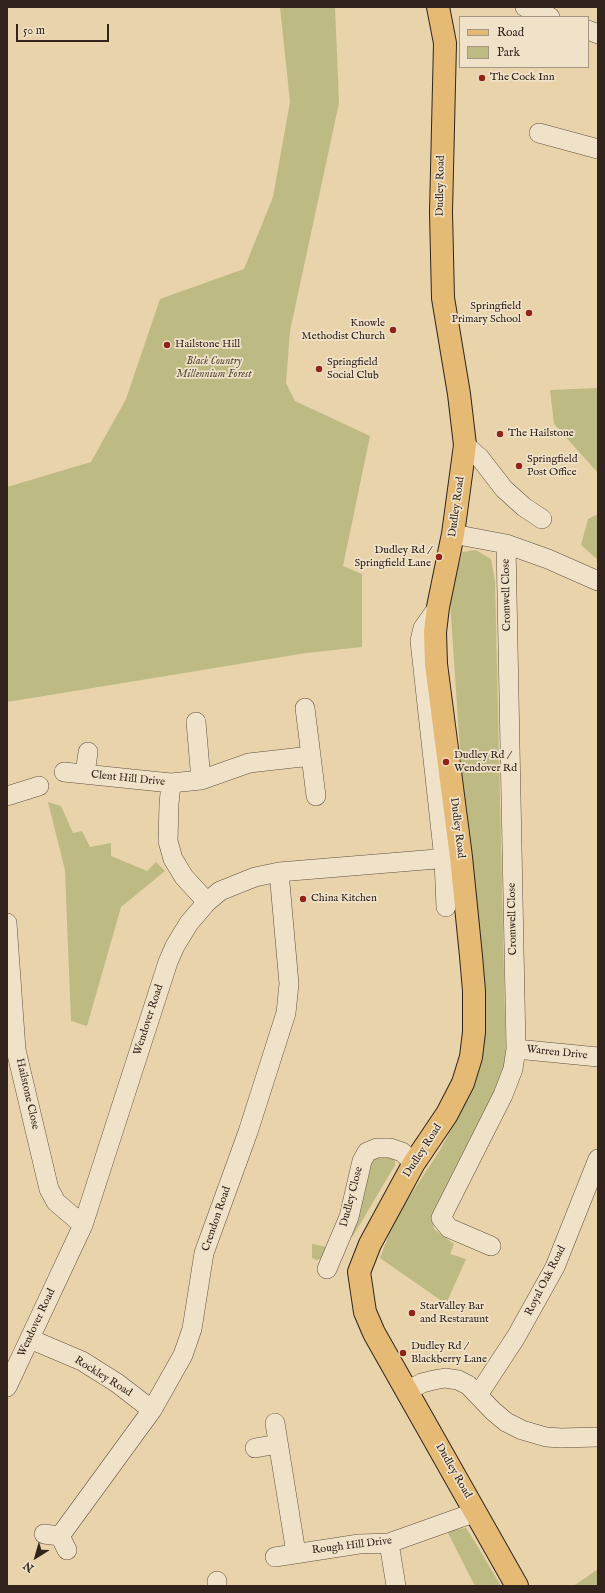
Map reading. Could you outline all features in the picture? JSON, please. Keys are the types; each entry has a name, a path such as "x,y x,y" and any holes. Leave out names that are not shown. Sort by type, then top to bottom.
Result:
{"main road":[{"name":"Dudley Road","path":"438,7 445,43 441,212 443,298 459,394 465,444 454,534 438,607 435,632 436,664 452,858 474,991 474,1032 471,1057 463,1083 454,1102 414,1163 370,1244 359,1272 364,1312 374,1333 476,1512 516,1586"}],"street":[{"path":"525,7 548,16"},
{"path":"558,16 562,7"},
{"path":"539,133 598,149"},
{"path":"465,444 480,458 504,489 542,519"},
{"path":"454,534 506,544 548,559 598,581"},
{"name":"Cromwell Close","path":"491,1246 449,1228 441,1218 503,1095 513,1069 516,1049 506,544"},
{"path":"305,708 316,796"},
{"path":"196,722 201,780"},
{"name":"Clent Hill Drive","path":"85,774 88,752"},
{"name":"Clent Hill Drive","path":"64,772 171,783 201,780 221,775 249,763 311,756"},
{"name":"Clent Hill Drive","path":"171,783 168,804 168,841 173,859 184,877 207,902"},
{"path":"7,796 38,786"},
{"path":"446,907 452,858"},
{"name":"Wendover Road","path":"7,1387 83,1225 168,962 174,946 189,923 207,902 220,891 255,877 279,872 452,858"},
{"name":"Crendon Road","path":"57,1540 152,1410 183,1355 192,1329 204,1253 248,1132 286,1013 289,984 279,872"},
{"name":"Hailstone Close","path":"7,923 16,1050 49,1189 56,1202 83,1225"},
{"name":"Warren Drive","path":"516,1049 598,1057"},
{"name":"Dudley Close","path":"327,1268 349,1217 362,1161 367,1152 377,1148 390,1148 402,1152 414,1163"},
{"name":"Royal Oak Road","path":"478,1395 516,1337 547,1282 562,1252 598,1159"},
{"name":"Rockley Road","path":"30,1339 82,1362 117,1383 152,1410"},
{"path":"407,1391 422,1383 445,1378 458,1380 468,1384 506,1422 522,1430 546,1437 598,1437"},
{"name":"Rough Hill Drive","path":"275,1423 296,1553"},
{"path":"255,1448 278,1444"},
{"name":"Rough Hill Drive","path":"275,1557 359,1544 389,1543 476,1512"},
{"path":"389,1543 396,1586"}],"green space":[{"name":"Black Country Millennium Forest","path":"280,7 335,7 339,103 290,331 286,383 295,401 370,436 343,566 362,574 362,647 306,653 7,702 7,487 91,462 126,399 160,299 244,269 273,197 290,102"},
{"path":"598,388 598,473 554,424 550,390"},
{"path":"598,514 598,560 581,545 588,519"},
{"path":"476,550 491,559 495,581 506,1062 502,1082 432,1214 434,1229 454,1244 450,1254 466,1259 446,1304 380,1258 395,1219 440,1150 468,1098 480,1054 450,600 462,552"},
{"path":"48,802 61,806 73,833 82,831 90,847 111,843 111,856 147,871 156,862 165,871 121,907 87,1026 71,1021 65,870"},
{"path":"385,1155 395,1160 395,1165 353,1236 347,1236 368,1167 375,1157"},
{"path":"312,1244 327,1247 323,1258 317,1260 312,1258"},
{"path":"466,1528 501,1586 475,1586 447,1531"},
{"path":"598,1569 598,1586 573,1586 578,1583"}],"place":[{"name":"The Cock Inn","path":"482,78"},
{"name":"Springfield Primary School","path":"529,313"},
{"name":"Knowle Methodist Church","path":"393,330"},
{"name":"Hailstone Hill","path":"167,345"},
{"name":"Springfield Social Club","path":"319,369"},
{"name":"The Hailstone","path":"500,434"},
{"name":"Springfield Post Office","path":"519,466"},
{"name":"Dudley Rd / Springfield Lane","path":"439,557"},
{"name":"Dudley Rd / Wendover Rd","path":"446,762"},
{"name":"China Kitchen","path":"303,899"},
{"name":"StarValley Bar and Restaraunt","path":"412,1313"},
{"name":"Dudley Rd / Blackberry Lane","path":"403,1353"}]}
